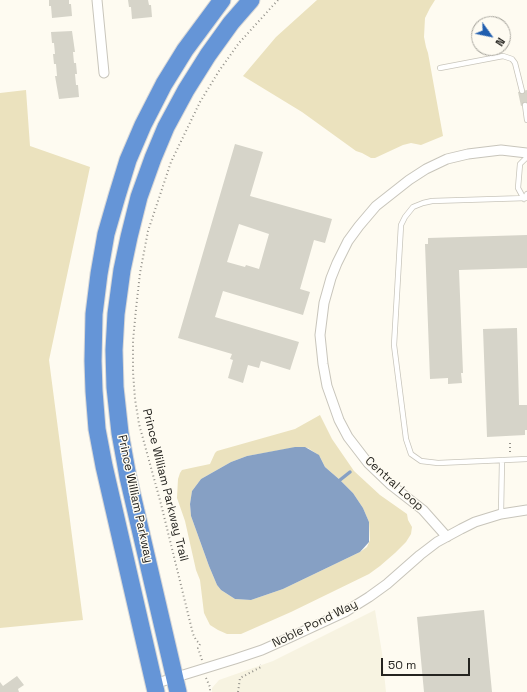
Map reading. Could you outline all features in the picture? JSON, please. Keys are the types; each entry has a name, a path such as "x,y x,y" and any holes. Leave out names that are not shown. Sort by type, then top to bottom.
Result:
{"highway":[{"name":"Prince William Parkway","path":"154,688 97,429 93,361 94,314 106,234 128,160 143,125 164,84 184,50 222,0"},
{"name":"Prince William Parkway","path":"177,685 128,477 120,433 115,387 114,350 116,314 128,237 139,197 155,152 166,127 186,90 208,55 231,23 251,0"}],"street":[{"path":"97,0 104,73"},
{"name":"Central Loop","path":"447,536 423,510 391,485 368,463 348,437 339,420 326,386 322,364 320,335 324,303 337,262 355,231 376,206 409,180 447,159 468,154 501,150 527,153"},
{"name":"Noble Pond Way","path":"154,688 177,685 262,650 345,612 375,593 420,555 447,536 475,522 502,514 527,510"}],"lane":[{"path":"440,68 503,56 515,63 522,91"},
{"path":"525,106 527,120"},
{"path":"526,197 518,188 520,164 527,157"},
{"path":"526,197 422,203 413,207 404,217 401,225 394,346 406,439 411,454 421,462 438,463 527,459"},
{"path":"502,460 502,514"}],"path":[{"name":"Prince William Parkway Trail","path":"198,648 200,644 193,634 161,504 139,424 133,372 133,341 139,287 148,231 158,197 171,162 185,131 220,71 239,43 278,0"},
{"path":"510,443 510,453"},
{"path":"238,692 240,678 261,667 260,665"},
{"path":"208,686 210,686 210,692"}],"shaded area":[{"path":"317,0 435,0 425,18 424,37 443,136 421,145 411,143 403,145 375,158 371,158 356,151 302,112 243,76 276,37"},
{"path":"26,90 30,146 90,167 49,360 83,620 0,628 0,93"},
{"path":"320,415 332,439 354,471 380,495 407,514 408,520 412,527 411,534 406,542 395,553 369,574 291,612 241,634 227,634 210,625 204,613 200,580 196,570 185,521 177,498 178,479 182,470 210,464 217,451 295,429","holes":["298,447 308,448 320,457 325,467 353,493 363,508 369,522 370,540 367,547 360,552 283,589 251,600 235,599 221,590 217,585 209,566 191,516 190,504 192,491 201,479 231,462 247,456"]},
{"path":"375,610 382,653 386,692 212,692 212,688 219,680 273,661"}],"water":[{"path":"295,447 305,447 319,455 325,467 353,493 363,508 369,522 369,542 360,552 283,589 251,600 235,599 221,590 217,585 209,566 191,516 190,504 192,491 201,479 231,462 247,456"}],"building":[{"path":"49,0 69,0 69,4 71,4 72,16 52,18"},
{"path":"128,0 148,0 149,5 151,5 152,17 132,19 131,7 129,7"},
{"path":"72,31 75,52 73,52 74,63 76,63 77,74 75,74 76,85 78,85 79,97 59,99 55,76 57,76 56,64 54,64 53,54 55,54 54,43 52,43 51,32"},
{"path":"527,90 527,104 521,106 518,92"},
{"path":"235,144 263,152 250,196 332,219 325,243 314,240 300,289 310,292 303,315 223,291 215,317 299,342 290,370 261,361 259,368 248,365 243,383 228,378 233,360 230,359 232,354 178,338","holes":["239,224 269,234 259,269 227,262"]},
{"path":"527,235 527,268 459,270 463,373 461,373 462,383 448,384 448,378 430,379 425,244 428,244 428,238"},
{"path":"517,328 519,405 527,405 527,430 525,430 525,435 487,437 483,329"},
{"path":"484,610 492,692 424,692 417,617"},
{"path":"17,676 24,685 18,689 19,692 0,692 0,682 3,686"}],"waterway":[{"path":"340,480 350,472"}]}
